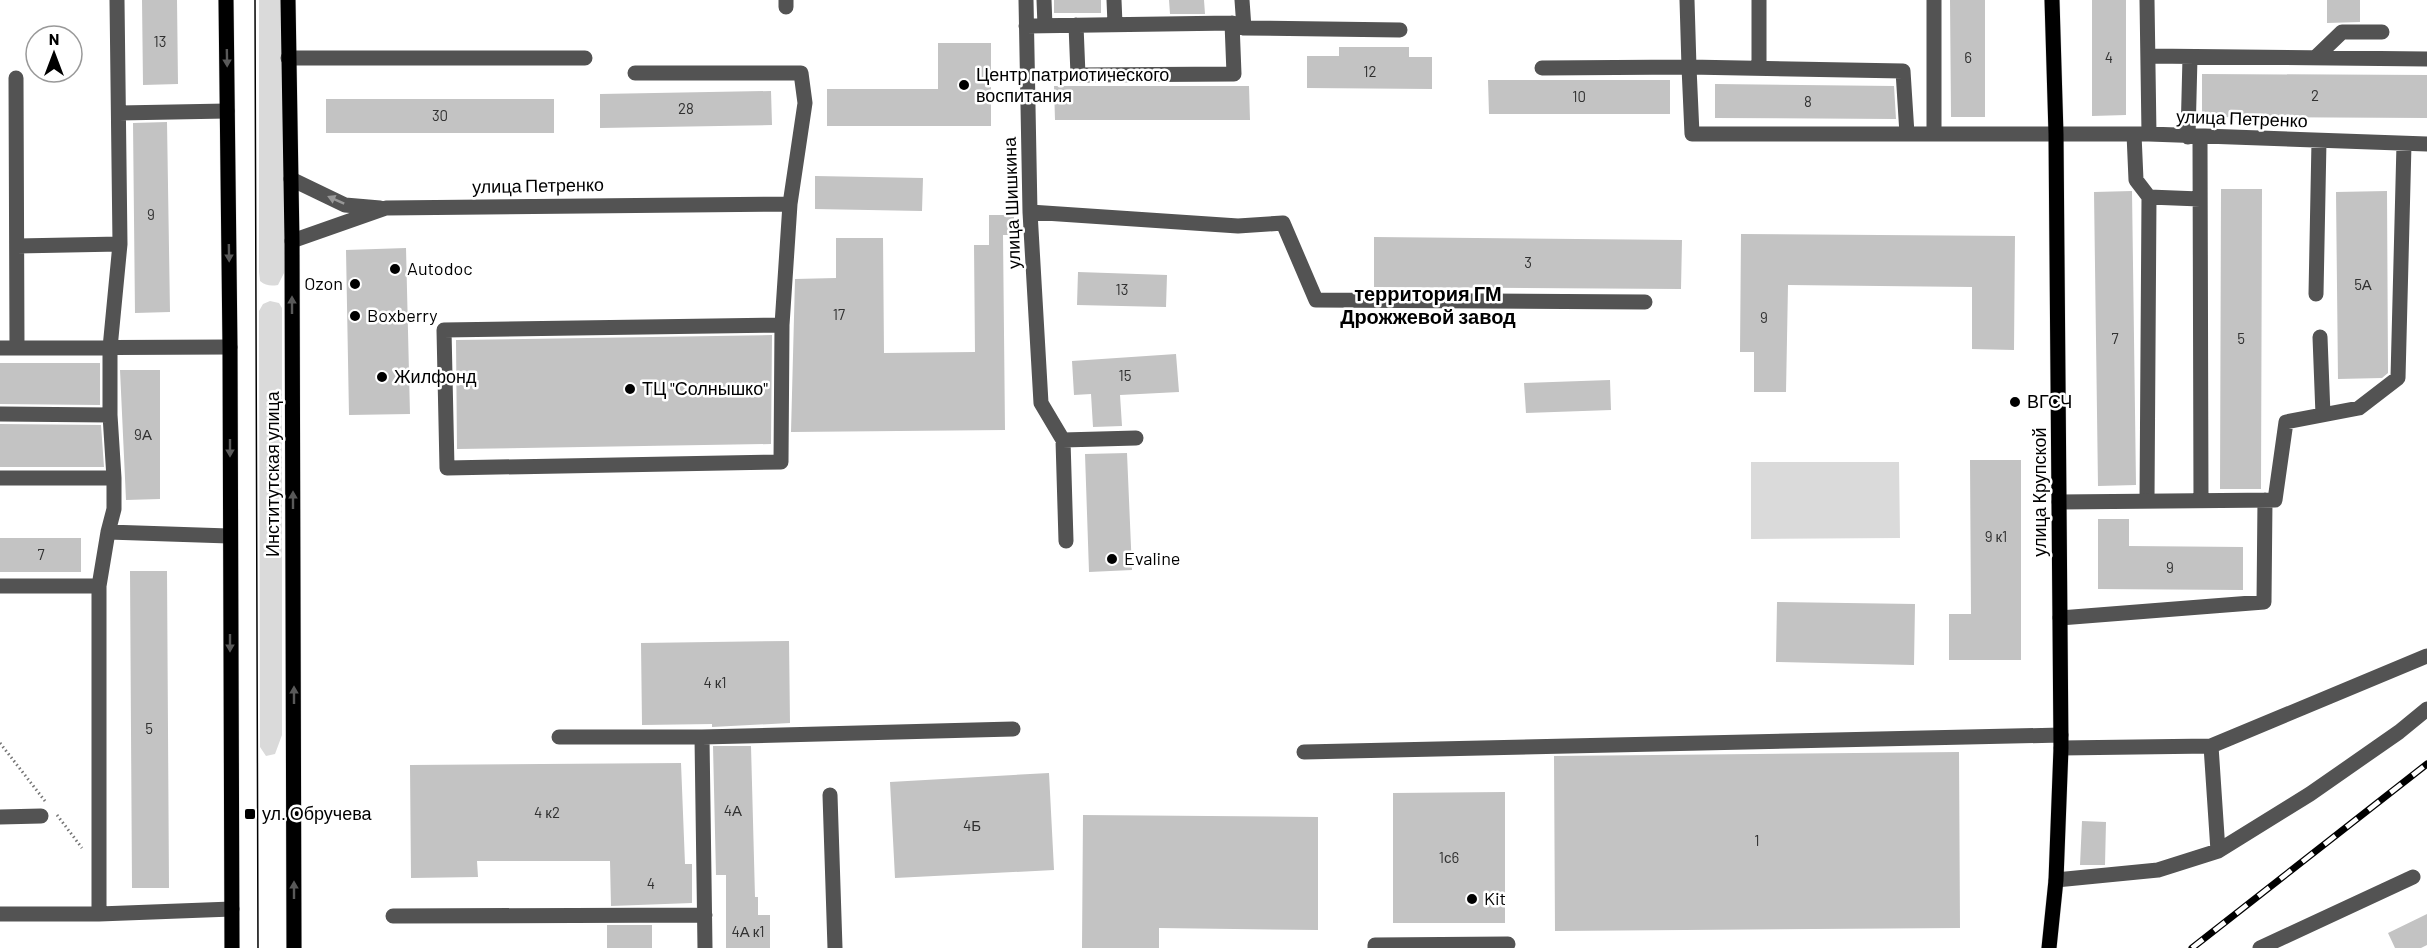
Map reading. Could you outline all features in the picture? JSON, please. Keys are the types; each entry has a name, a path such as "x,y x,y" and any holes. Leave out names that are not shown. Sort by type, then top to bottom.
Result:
{"main road":[{"path":"226,0 230,347 232,948"},
{"name":"Институтская улица","path":"288,0 292,241 294,948"},
{"name":"улица Крупской","path":"2049,948 2056,880 2061,742 2056,134 2052,0"}],"street":[{"path":"99,914 99,586 114,509 110,348 120,244 117,0"},
{"name":"улица Шишкина","path":"1026,0 1030,212 1041,404 1063,440"},
{"path":"1044,0 1045,26"},
{"path":"1114,0 1115,24"},
{"path":"1076,25 1078,75 1234,74 1242,0"},
{"path":"1687,0 1689,67"},
{"path":"1759,0 1759,68"},
{"path":"1934,0 1934,134"},
{"path":"2147,0 2149,56 2136,180 2149,197 2147,501"},
{"path":"1026,26 1238,25 1400,30"},
{"path":"2314,58 2342,32 2382,32"},
{"path":"2149,56 2427,59"},
{"path":"2190,57 2200,199 2201,501"},
{"path":"288,58 585,58"},
{"path":"1542,68 1689,67 1903,71 1907,134"},
{"name":"улица Петренко","path":"1689,67 1692,134 2141,134 2194,138 2427,144"},
{"path":"635,73 801,73 806,103 790,204 782,325 781,462 447,468 444,330 782,325"},
{"path":"16,78 17,348"},
{"path":"119,113 227,111"},
{"path":"2316,294 2319,141"},
{"path":"2059,502 2275,500 2286,422 2359,408 2398,378 2404,144"},
{"path":"291,179 345,205 386,208"},
{"path":"2149,197 2200,199"},
{"name":"улица Петренко","path":"292,241 386,208 790,204"},
{"path":"1030,212 1238,226 1283,223 1316,300 1645,302"},
{"path":"17,246 120,244"},
{"path":"2320,337 2323,415"},
{"path":"0,348 230,347"},
{"path":"0,414 110,415"},
{"path":"1066,541 1063,440 1136,438"},
{"path":"0,478 114,478"},
{"path":"2060,618 2264,602 2265,500"},
{"path":"108,532 229,536"},
{"path":"0,586 99,586"},
{"path":"1304,752 2061,742 2211,746 2427,656"},
{"path":"2056,880 2158,870 2218,851 2310,794 2399,732 2427,709"},
{"path":"559,737 702,737 1013,729"},
{"path":"702,737 705,948"},
{"path":"2211,746 2218,851"},
{"path":"830,795 835,948"},
{"path":"0,817 41,816"},
{"path":"2260,948 2413,877"},
{"path":"0,914 99,914 232,909"},
{"path":"393,916 705,915"},
{"path":"1375,948 1375,945 1508,944"}],"shaded area":[{"path":"259,0 285,0 285,271 278,285 273,286 260,281 259,272"},
{"path":"270,301 279,303 282,308 282,735 275,754 266,756 260,747 259,311 263,304"},
{"path":"1751,462 1899,462 1900,538 1751,539"}],"building":[{"path":"142,0 177,0 178,84 143,85"},
{"path":"1054,0 1101,0 1101,13 1054,13"},
{"path":"1169,0 1204,0 1205,14 1170,14"},
{"path":"1950,0 1985,0 1985,117 1951,117"},
{"path":"2092,0 2126,0 2126,115 2092,116"},
{"path":"2327,0 2360,0 2360,22 2327,23"},
{"name":"Центр патриотического воспитания","path":"938,43 991,43 991,126 827,126 827,89 938,89"},
{"path":"1339,47 1409,47 1409,57 1432,57 1432,89 1307,88 1307,56 1339,56"},
{"path":"2202,74 2427,75 2427,118 2202,117"},
{"path":"1488,80 1670,80 1670,114 1489,114"},
{"path":"1715,84 1894,86 1896,119 1715,118"},
{"path":"1054,86 1249,86 1250,120 1055,120"},
{"path":"771,91 772,125 600,128 600,94"},
{"path":"326,99 554,99 554,133 326,133"},
{"path":"167,122 170,312 135,313 133,123"},
{"path":"815,176 923,178 922,211 815,209"},
{"path":"2221,189 2262,189 2261,489 2220,489"},
{"path":"2132,191 2136,485 2098,486 2094,192"},
{"path":"2387,191 2388,373 2382,378 2338,379 2336,192"},
{"path":"989,215 1014,215 1014,235 1003,235 1005,430 791,432 795,279 836,278 836,238 883,238 884,353 975,352 974,245 989,245"},
{"path":"1741,234 2015,236 2014,350 1972,349 1972,287 1788,285 1786,392 1754,392 1754,352 1740,352"},
{"path":"1374,237 1682,240 1681,289 1374,287"},
{"path":"406,248 410,414 349,415 346,250"},
{"path":"1078,272 1167,275 1166,307 1077,305"},
{"path":"772,335 771,444 457,449 456,340"},
{"path":"1176,354 1179,392 1120,395 1122,426 1093,427 1091,394 1074,395 1072,361"},
{"path":"0,363 100,363 100,405 0,404"},
{"path":"120,370 160,370 160,499 126,500"},
{"path":"1610,380 1611,410 1526,413 1524,383"},
{"path":"0,424 101,425 104,467 0,467"},
{"path":"1127,453 1132,570 1089,572 1085,454"},
{"path":"1970,460 2021,460 2021,660 1949,660 1949,614 1971,614"},
{"path":"2098,519 2129,519 2129,546 2243,547 2243,590 2098,589"},
{"path":"0,538 81,538 81,572 0,572"},
{"path":"130,571 167,571 169,888 132,888"},
{"path":"1777,602 1915,604 1914,665 1776,662"},
{"path":"789,641 790,723 712,727 712,724 642,725 641,643"},
{"path":"713,746 751,746 755,897 758,897 758,915 770,915 770,948 726,948 726,875 716,875"},
{"path":"1959,752 1960,928 1555,931 1554,756"},
{"path":"681,763 685,864 692,864 692,903 611,906 610,861 477,861 478,877 411,878 410,765"},
{"path":"1049,773 1054,870 895,878 890,782"},
{"path":"1505,792 1505,923 1393,923 1393,793"},
{"path":"1083,815 1318,817 1318,930 1159,928 1159,948 1082,948"},
{"path":"2082,821 2106,822 2105,865 2080,865"},
{"path":"2427,914 2427,945 2421,948 2395,948 2388,933"},
{"path":"607,925 652,925 652,948 607,948"}],"tram line":[{"path":"255,0 258,948"}],"railway":[{"path":"2192,948 2427,764"}],"place":[{"name":"Центр патриотического воспитания","path":"964,85"},
{"name":"Autodoc","path":"395,269"},
{"name":"Ozon","path":"355,284"},
{"name":"Boxberry","path":"355,316"},
{"name":"Жилфонд","path":"382,377"},
{"name":"ТЦ \"Солнышко\"","path":"630,389"},
{"name":"ВГСЧ","path":"2015,402"},
{"name":"Evaline","path":"1112,559"},
{"name":"ул. Обручева","path":"250,814"},
{"name":"Kit","path":"1472,899"}],"district":[{"name":"территория ГМ Дрожжевой завод","path":"1428,306"}]}
